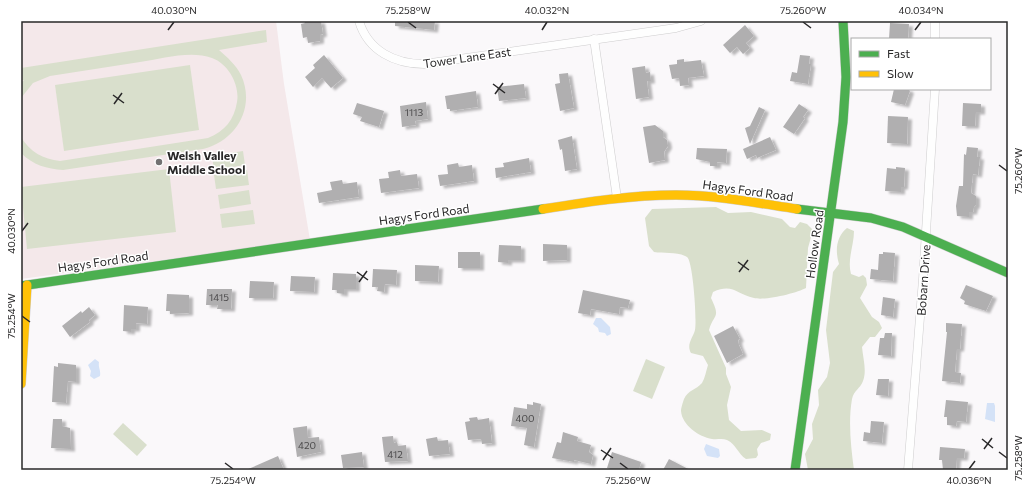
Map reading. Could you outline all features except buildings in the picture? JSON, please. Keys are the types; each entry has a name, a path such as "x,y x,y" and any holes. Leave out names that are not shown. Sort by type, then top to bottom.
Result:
{"street":[{"name":"Tower Lane East","path":"359,21 366,37 378,50 403,63 412,64 428,64 676,28 701,21"},
{"name":"Hollow Road","path":"795,470 831,213 845,99 846,77 843,21"},
{"path":"935,21 936,38"},
{"path":"594,39 617,198"},
{"name":"Bobarn Drive","path":"908,470 926,237 935,90"},
{"name":"Hagys Ford Road","path":"24,285 617,198 675,195 699,196 848,214 888,222 1008,273"},
{"path":"21,384 24,285"}],"shaded area":[{"name":"Welsh Valley Middle School","path":"21,21 276,21 284,84 310,240 21,279"}],"green space":[{"path":"266,30 267,42 219,50 239,71 245,87 246,99 240,121 225,139 215,145 203,149 63,170 40,166 30,161 21,153 21,137 33,151 48,159 60,161 208,138 224,128 234,114 237,102 237,89 228,70 218,61 203,56 185,55 50,76 33,83 21,98 21,83 24,80 21,80 21,68"},
{"path":"190,65 199,130 64,151 55,85"},
{"path":"243,151 245,165 214,170 212,156"},
{"path":"169,169 176,232 27,249 21,187"},
{"path":"247,170 249,185 216,189 214,175"},
{"path":"249,190 251,204 220,209 218,195"},
{"path":"716,207 728,213 751,212 782,219 790,227 795,228 800,222 807,224 813,230 808,248 806,288 781,296 759,299 734,290 725,289 713,292 711,298 716,309 716,316 709,330 726,368 726,374 731,387 727,405 729,420 741,431 762,430 771,434 770,440 761,443 757,449 758,455 756,458 746,459 730,442 725,439 712,439 702,436 692,430 684,421 681,411 684,399 702,383 708,365 703,356 691,353 689,347 695,330 695,304 691,269 687,257 675,253 654,252 649,246 645,218 652,209"},
{"path":"253,210 255,224 222,228 220,214"},
{"path":"847,228 854,231 850,258 851,274 859,277 863,275 866,278 867,285 860,298 872,317 879,322 882,328 875,337 870,337 862,347 865,369 864,377 862,384 853,396 850,417 854,470 808,470 805,454 813,439 812,424 819,405 818,390 827,377 830,363 826,330 833,272 839,264 837,244 843,232"},
{"path":"646,359 665,367 652,399 633,391"},
{"path":"123,423 147,445 137,456 113,434"}],"water":[{"path":"596,318 601,318 610,327 611,334 607,336 605,333 599,332 598,328 593,324"},
{"path":"95,359 99,362 100,376 94,379 90,376 91,371 88,365"},
{"path":"987,403 994,403 995,422 985,419"},
{"path":"706,444 719,449 720,456 718,458 707,456 704,449"}],"traffic: fast":[{"path":"795,470 843,122 846,77 843,21"},
{"path":"21,286 543,209"},
{"path":"797,209 871,218 903,227 1008,273"}],"traffic: slow":[{"path":"543,209 593,201 659,195 691,195 721,198 797,209"},
{"path":"21,384 27,285"}],"place":[{"name":"Welsh Valley Middle School","path":"159,162"}]}
